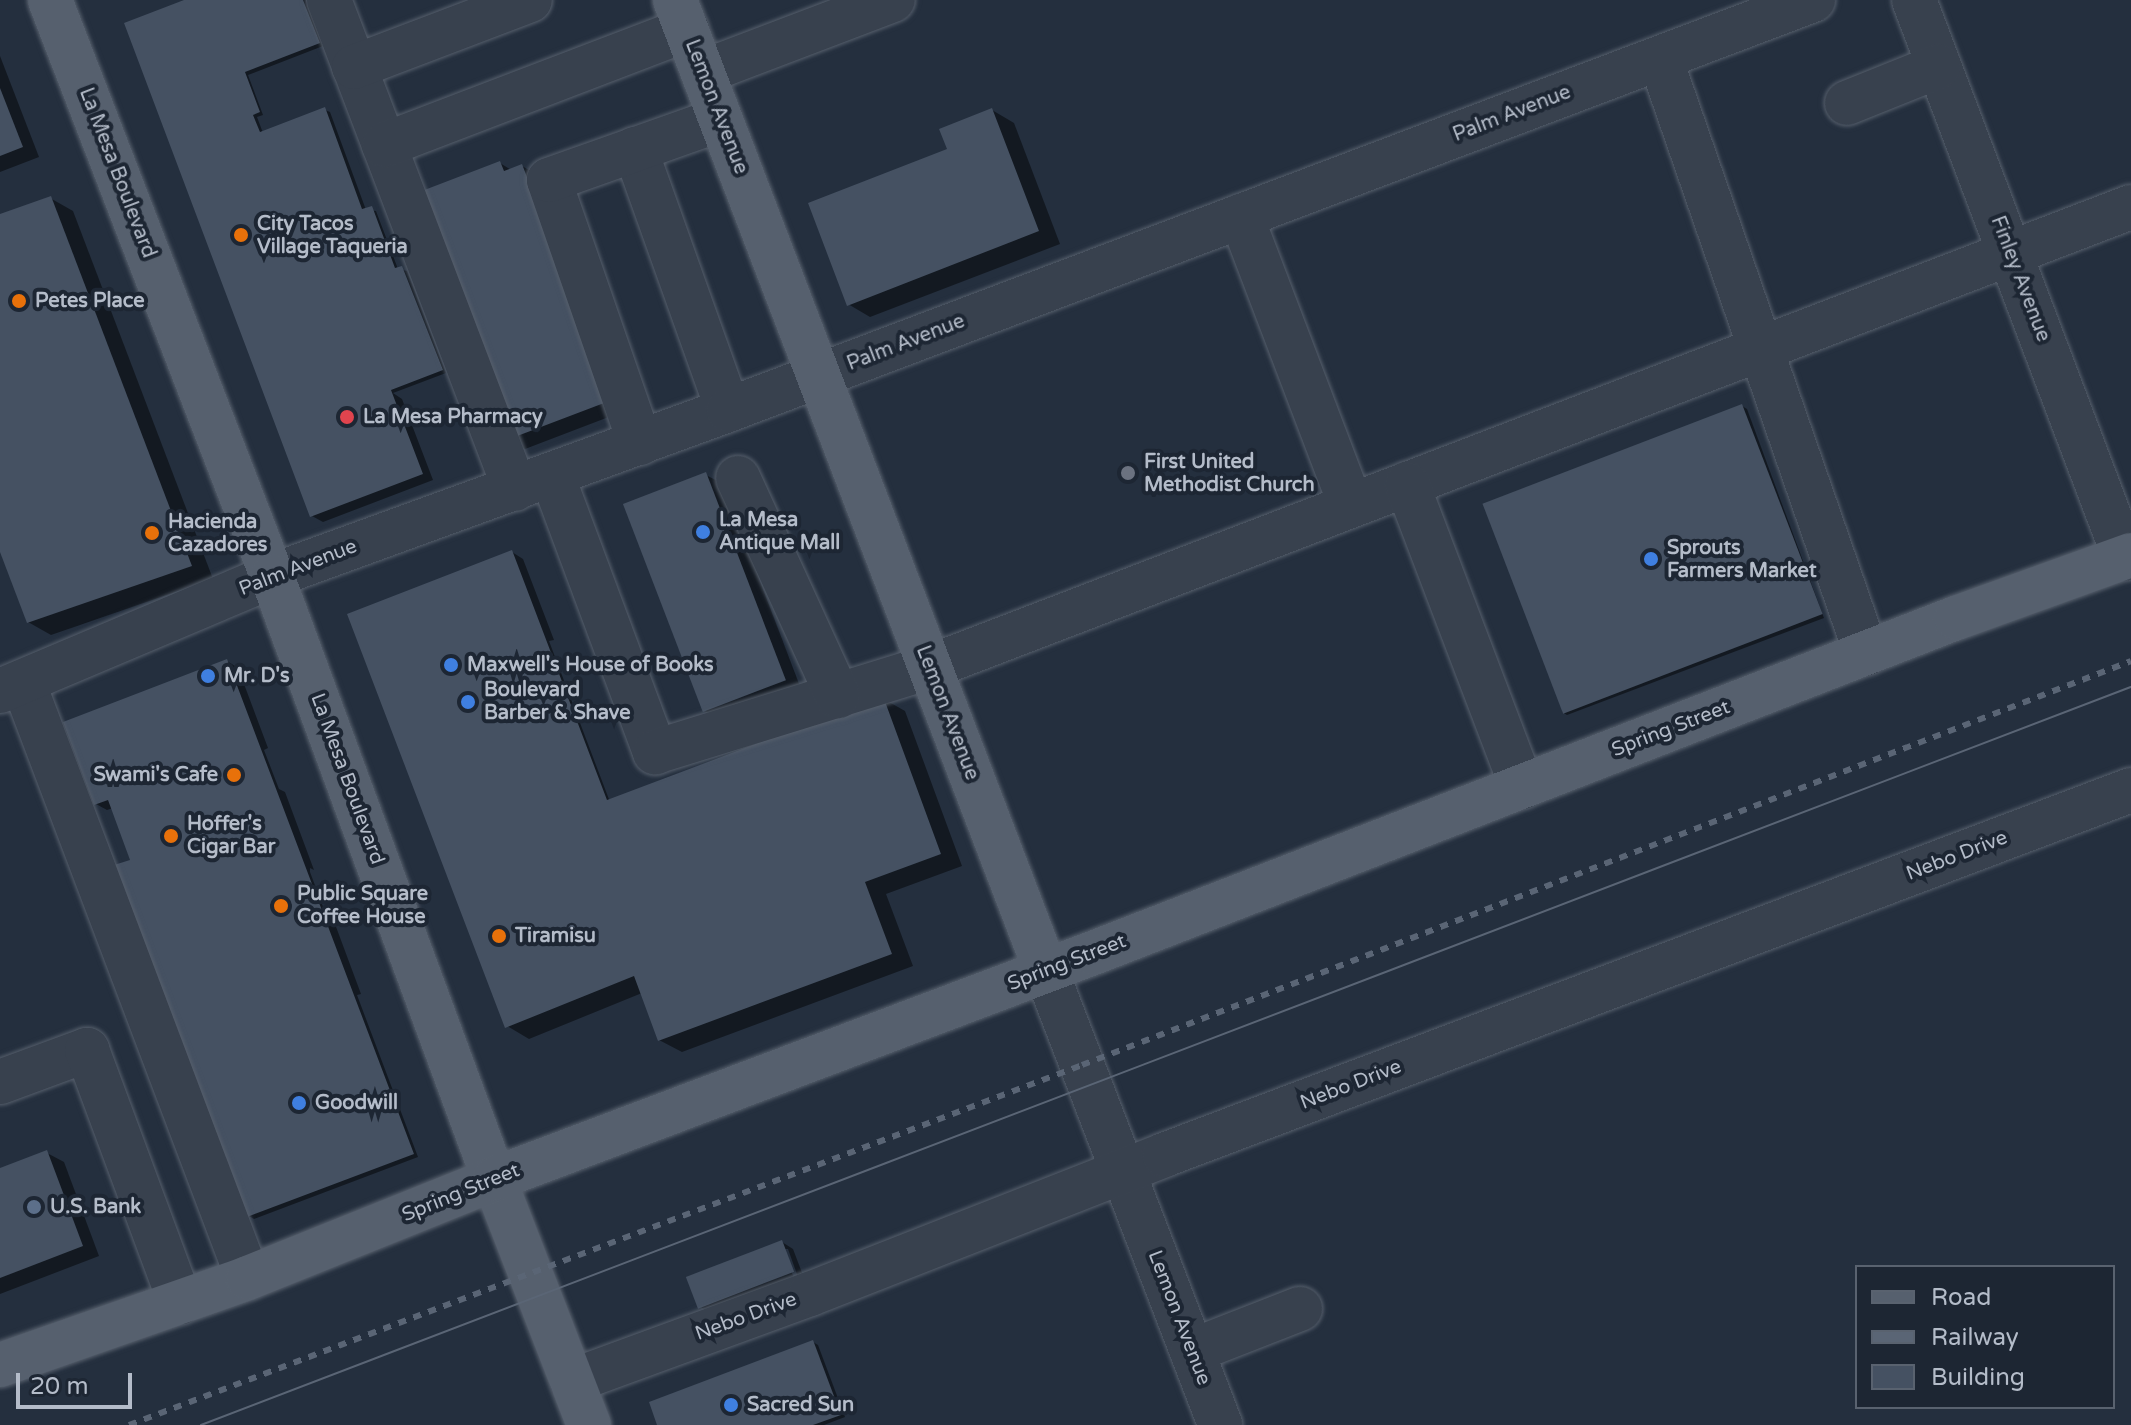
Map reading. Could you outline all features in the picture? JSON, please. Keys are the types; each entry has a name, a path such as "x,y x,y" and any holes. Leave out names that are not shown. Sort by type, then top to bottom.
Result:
{"main road":[{"name":"La Mesa Boulevard","path":"50,0 272,576 494,1179 589,1425"},
{"name":"Lemon Avenue","path":"681,14 1046,971"},
{"name":"Spring Street","path":"0,1365 248,1278 494,1179 1046,971 1866,653 2128,556"}],"street":[{"path":"329,0 384,145 655,752 930,667 2131,207"},
{"path":"354,67 530,0"},
{"path":"703,72 893,0"},
{"name":"Palm Avenue","path":"11,686 272,576 640,443 1813,0"},
{"name":"Finley Avenue","path":"1914,0 2128,556"},
{"path":"384,145 681,14"},
{"path":"1660,58 1866,653"},
{"path":"1847,103 1939,66"},
{"path":"640,443 549,180 721,119"},
{"path":"635,149 728,410"},
{"path":"1241,216 1351,505"},
{"path":"738,478 838,696"},
{"path":"1407,484 1522,787"},
{"path":"11,686 248,1278"},
{"name":"Nebo Drive","path":"572,1381 2131,790"},
{"name":"Lemon Avenue","path":"1046,971 1220,1425"},
{"path":"0,1082 150,1027"},
{"path":"87,1050 180,1302"},
{"path":"1192,1351 1300,1309"}],"building":[{"path":"184,0 303,0 320,43 245,72 260,112 253,115 260,132 325,107 362,209 372,206 395,268 402,266 443,370 391,390 423,474 310,517 124,23"},
{"path":"0,88 23,147 0,156"},
{"path":"992,108 1039,231 847,306 808,203 947,149 939,129"},
{"path":"500,161 504,171 522,164 612,400 507,440 414,194"},
{"path":"51,196 192,566 27,623 0,552 0,214"},
{"name":"Sprouts Farmers Market","path":"1742,404 1823,614 1563,714 1482,504"},
{"path":"706,472 786,680 703,712 623,504"},
{"path":"512,550 607,800 883,696 941,854 865,882 892,954 658,1041 634,976 505,1028 347,614"},
{"path":"227,659 414,1154 247,1217 114,865 130,860 108,800 94,805 63,722"},
{"name":"U.S. Bank","path":"47,1150 83,1246 0,1278 0,1168"},
{"path":"782,1240 794,1272 698,1309 686,1277"},
{"path":"813,1340 841,1415 813,1425 657,1425 649,1402"}],"tram line":[{"path":"201,1425 2131,687"}],"railway":[{"path":"129,1425 1082,1065 2131,661"}],"place":[{"name":"City Tacos Village Taqueria","path":"241,235"},
{"name":"Petes Place","path":"19,301"},
{"name":"La Mesa Pharmacy","path":"347,417"},
{"name":"First United Methodist Church","path":"1128,473"},
{"name":"La Mesa Antique Mall","path":"703,532"},
{"name":"Hacienda Cazadores","path":"152,533"},
{"name":"Sprouts Farmers Market","path":"1651,559"},
{"name":"Maxwell's House of Books","path":"451,665"},
{"name":"Mr. D's","path":"208,676"},
{"name":"Boulevard Barber & Shave","path":"468,702"},
{"name":"Swami's Cafe","path":"234,775"},
{"name":"Hoffer's Cigar Bar","path":"171,836"},
{"name":"Public Square Coffee House","path":"281,906"},
{"name":"Tiramisu","path":"499,936"},
{"name":"Goodwill","path":"299,1103"},
{"name":"U.S. Bank","path":"34,1207"},
{"name":"Sacred Sun","path":"731,1405"}]}
